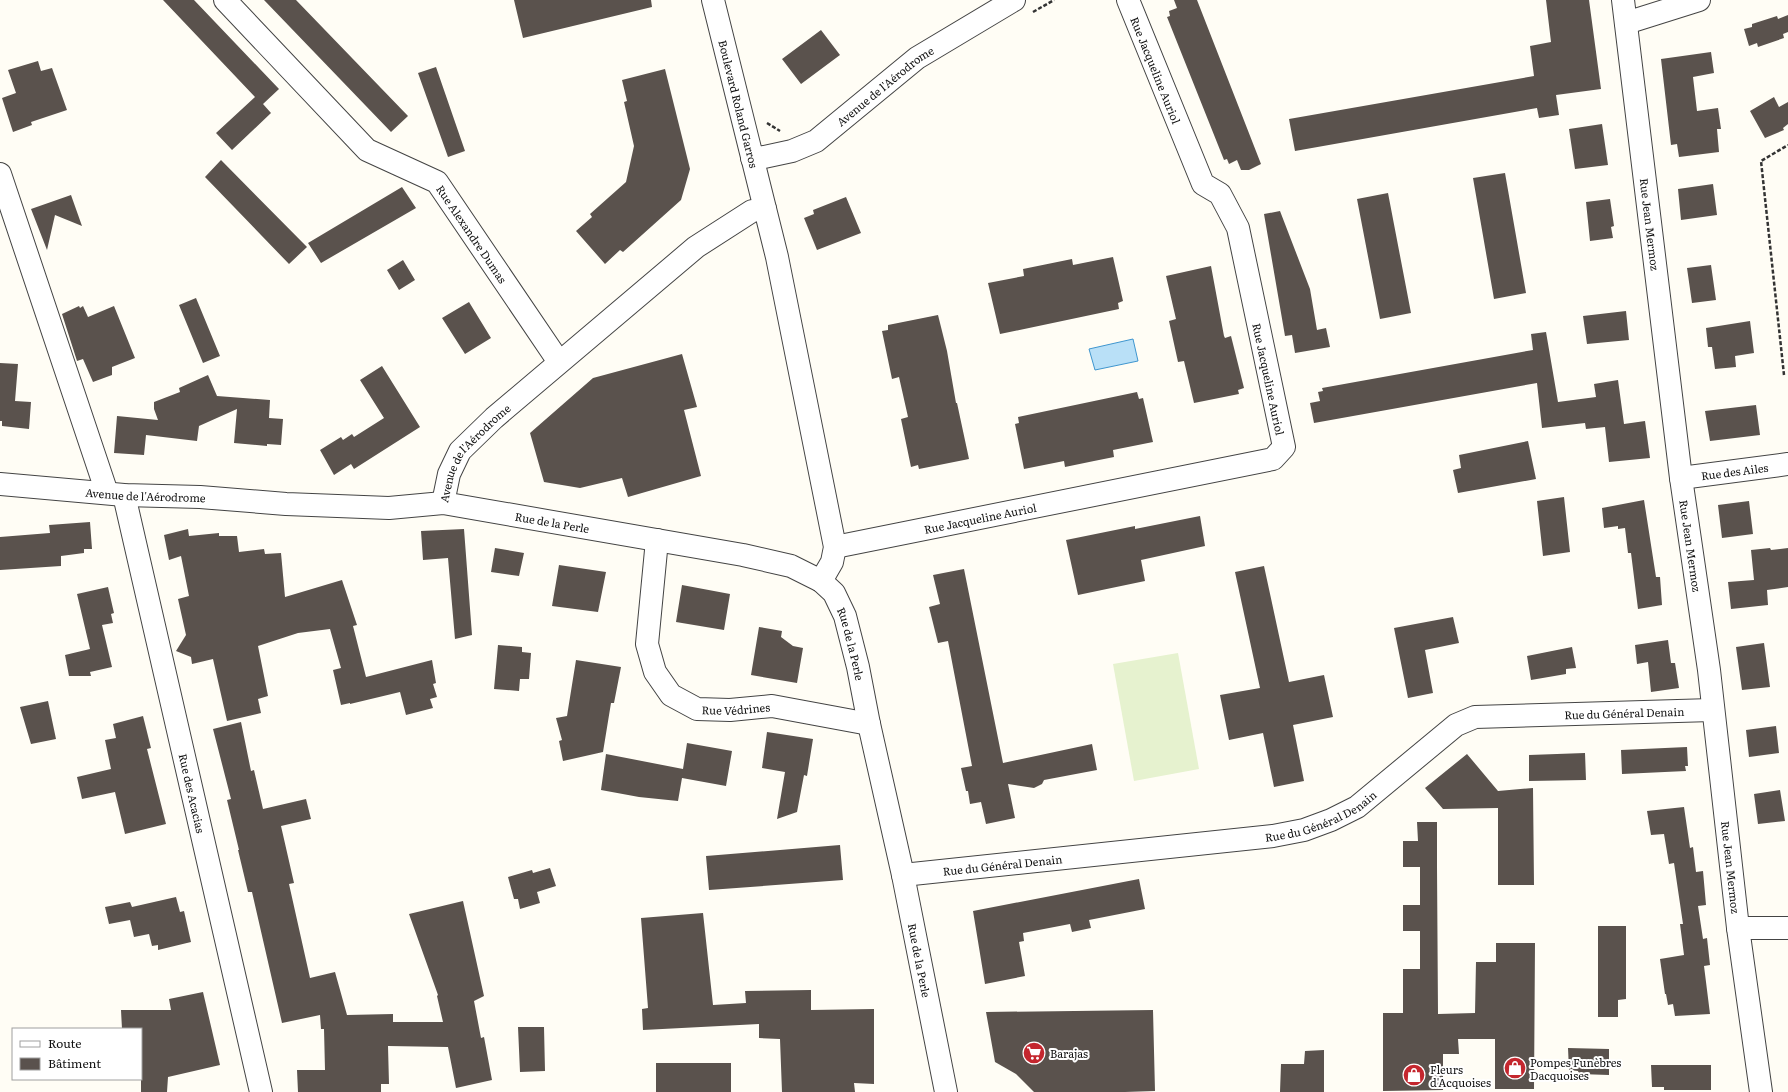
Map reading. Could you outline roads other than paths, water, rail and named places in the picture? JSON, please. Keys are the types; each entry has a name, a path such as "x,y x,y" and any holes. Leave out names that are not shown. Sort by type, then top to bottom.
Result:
{"street":[{"name":"Rue Alexandre Dumas","path":"225,0 367,150 437,182 559,362"},
{"name":"Boulevard Roland Garros","path":"713,0 764,208"},
{"name":"Avenue de l'Aérodrome","path":"752,158 792,151 816,141 917,58 1014,0"},
{"name":"Rue Jacqueline Auriol","path":"835,547 1273,459 1284,448 1238,228 1220,194 1203,184 1128,0"},
{"name":"Rue Jean Mermoz","path":"1624,0 1681,478 1709,670 1712,710 1738,928 1761,1092"},
{"path":"1626,23 1699,0"},
{"name":"Rue des Acacias","path":"0,174 115,494 261,1092"},
{"name":"Avenue de l'Aérodrome","path":"0,484 115,494 200,497 286,504 389,508 443,504 449,474 460,451 494,418 696,247 752,210 764,208"},
{"path":"764,208 777,257 835,547 832,562 821,581"},
{"name":"Rue des Ailes","path":"1681,478 1788,464"},
{"name":"Rue de la Perle","path":"443,504 744,555 791,566 821,581 834,592 845,616 858,667 869,724 903,875 946,1092"},
{"name":"Rue Védrines","path":"657,540 647,644 655,672 671,695 697,709 730,710 772,706 869,724"},
{"name":"Rue du Général Denain","path":"903,875 1273,836 1304,830 1331,820 1357,807 1456,725 1474,717 1712,710"},
{"path":"1738,928 1788,928"}],"water":[{"path":"1133,339 1138,361 1095,370 1089,349"}],"place":[{"name":"Barajas","path":"1034,1053"},
{"name":"Pompes Funèbres Dacquoises","path":"1515,1068"},
{"name":"Fleurs d'Acquoises","path":"1414,1075"}]}
